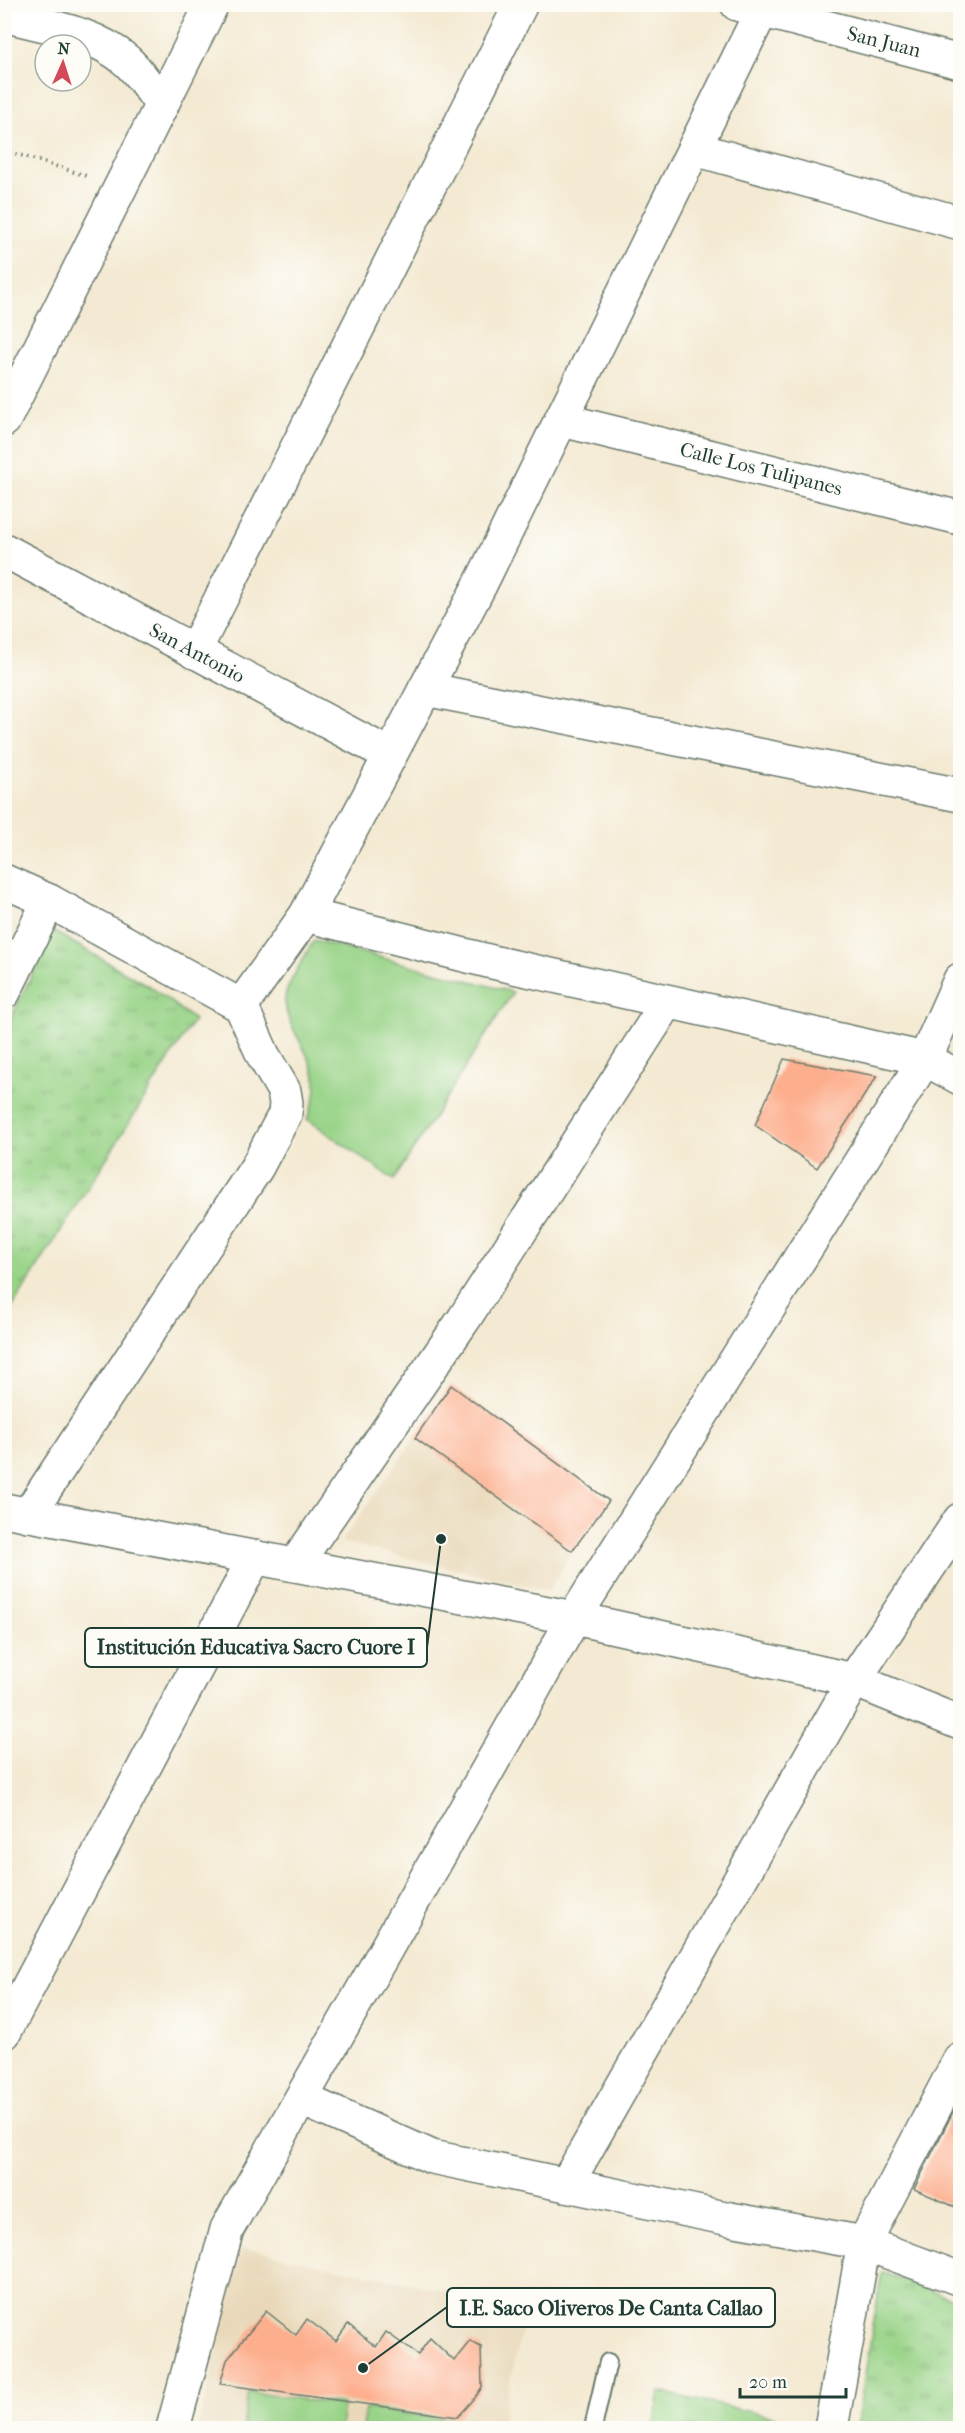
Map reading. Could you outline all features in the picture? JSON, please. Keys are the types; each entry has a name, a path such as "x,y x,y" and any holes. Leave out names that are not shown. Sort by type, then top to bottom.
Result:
{"street":[{"path":"4,420 212,4"},
{"path":"194,652 521,4"},
{"path":"241,1006 306,915 481,583 695,149 755,7"},
{"name":"San Juan","path":"755,7 960,62"},
{"path":"4,15 88,38 110,48 128,62 162,105"},
{"path":"695,149 960,223"},
{"name":"Calle Los Tulipanes","path":"562,420 960,518"},
{"name":"San Antonio","path":"4,550 390,755"},
{"path":"425,689 960,795"},
{"path":"4,881 49,901 241,1006 263,1055 284,1091 285,1114 258,1167 16,1512 574,1618 854,1680 960,1723"},
{"path":"4,992 49,901"},
{"path":"306,915 668,1003 926,1059 960,1078"},
{"path":"173,2428 227,2229 574,1618 926,1059 960,980"},
{"path":"296,1565 464,1319 668,1003"},
{"path":"567,2185 854,1680 960,1520"},
{"path":"4,2033 255,1557"},
{"path":"831,2428 864,2243 960,2059"},
{"path":"302,2099 432,2157 730,2219 864,2243 960,2279"}],"lane":[{"path":"593,2428 608,2362"}],"path":[{"path":"4,150 121,187"}],"shaded area":[{"path":"415,1438 572,1551 549,1591 341,1542"},
{"path":"242,2248 526,2308 501,2428 198,2428"}],"green space":[{"path":"53,931 152,988 194,1020 5,1319 5,1030"},
{"path":"314,940 513,992 394,1180 307,1119 315,1096 315,1076 288,1016 285,1004 286,993 292,979"},
{"path":"882,2272 960,2301 960,2428 856,2428"},
{"path":"248,2392 343,2405 340,2428 243,2428"},
{"path":"659,2392 793,2421 792,2428 653,2428"},
{"path":"365,2408 460,2421 459,2428 362,2428"}],"building":[{"path":"784,1059 877,1076 817,1168 755,1125"},
{"path":"451,1385 609,1501 572,1551 415,1438"},
{"path":"960,2098 960,2209 914,2189"},
{"path":"266,2311 296,2335 307,2319 336,2341 348,2324 376,2347 386,2332 418,2355 430,2338 454,2361 470,2341 481,2347 482,2387 458,2417 220,2384 227,2360"}],"place":[{"name":"Institución Educativa Sacro Cuore I","path":"441,1539"},
{"name":"I.E. Saco Oliveros De Canta Callao","path":"363,2368"}]}
